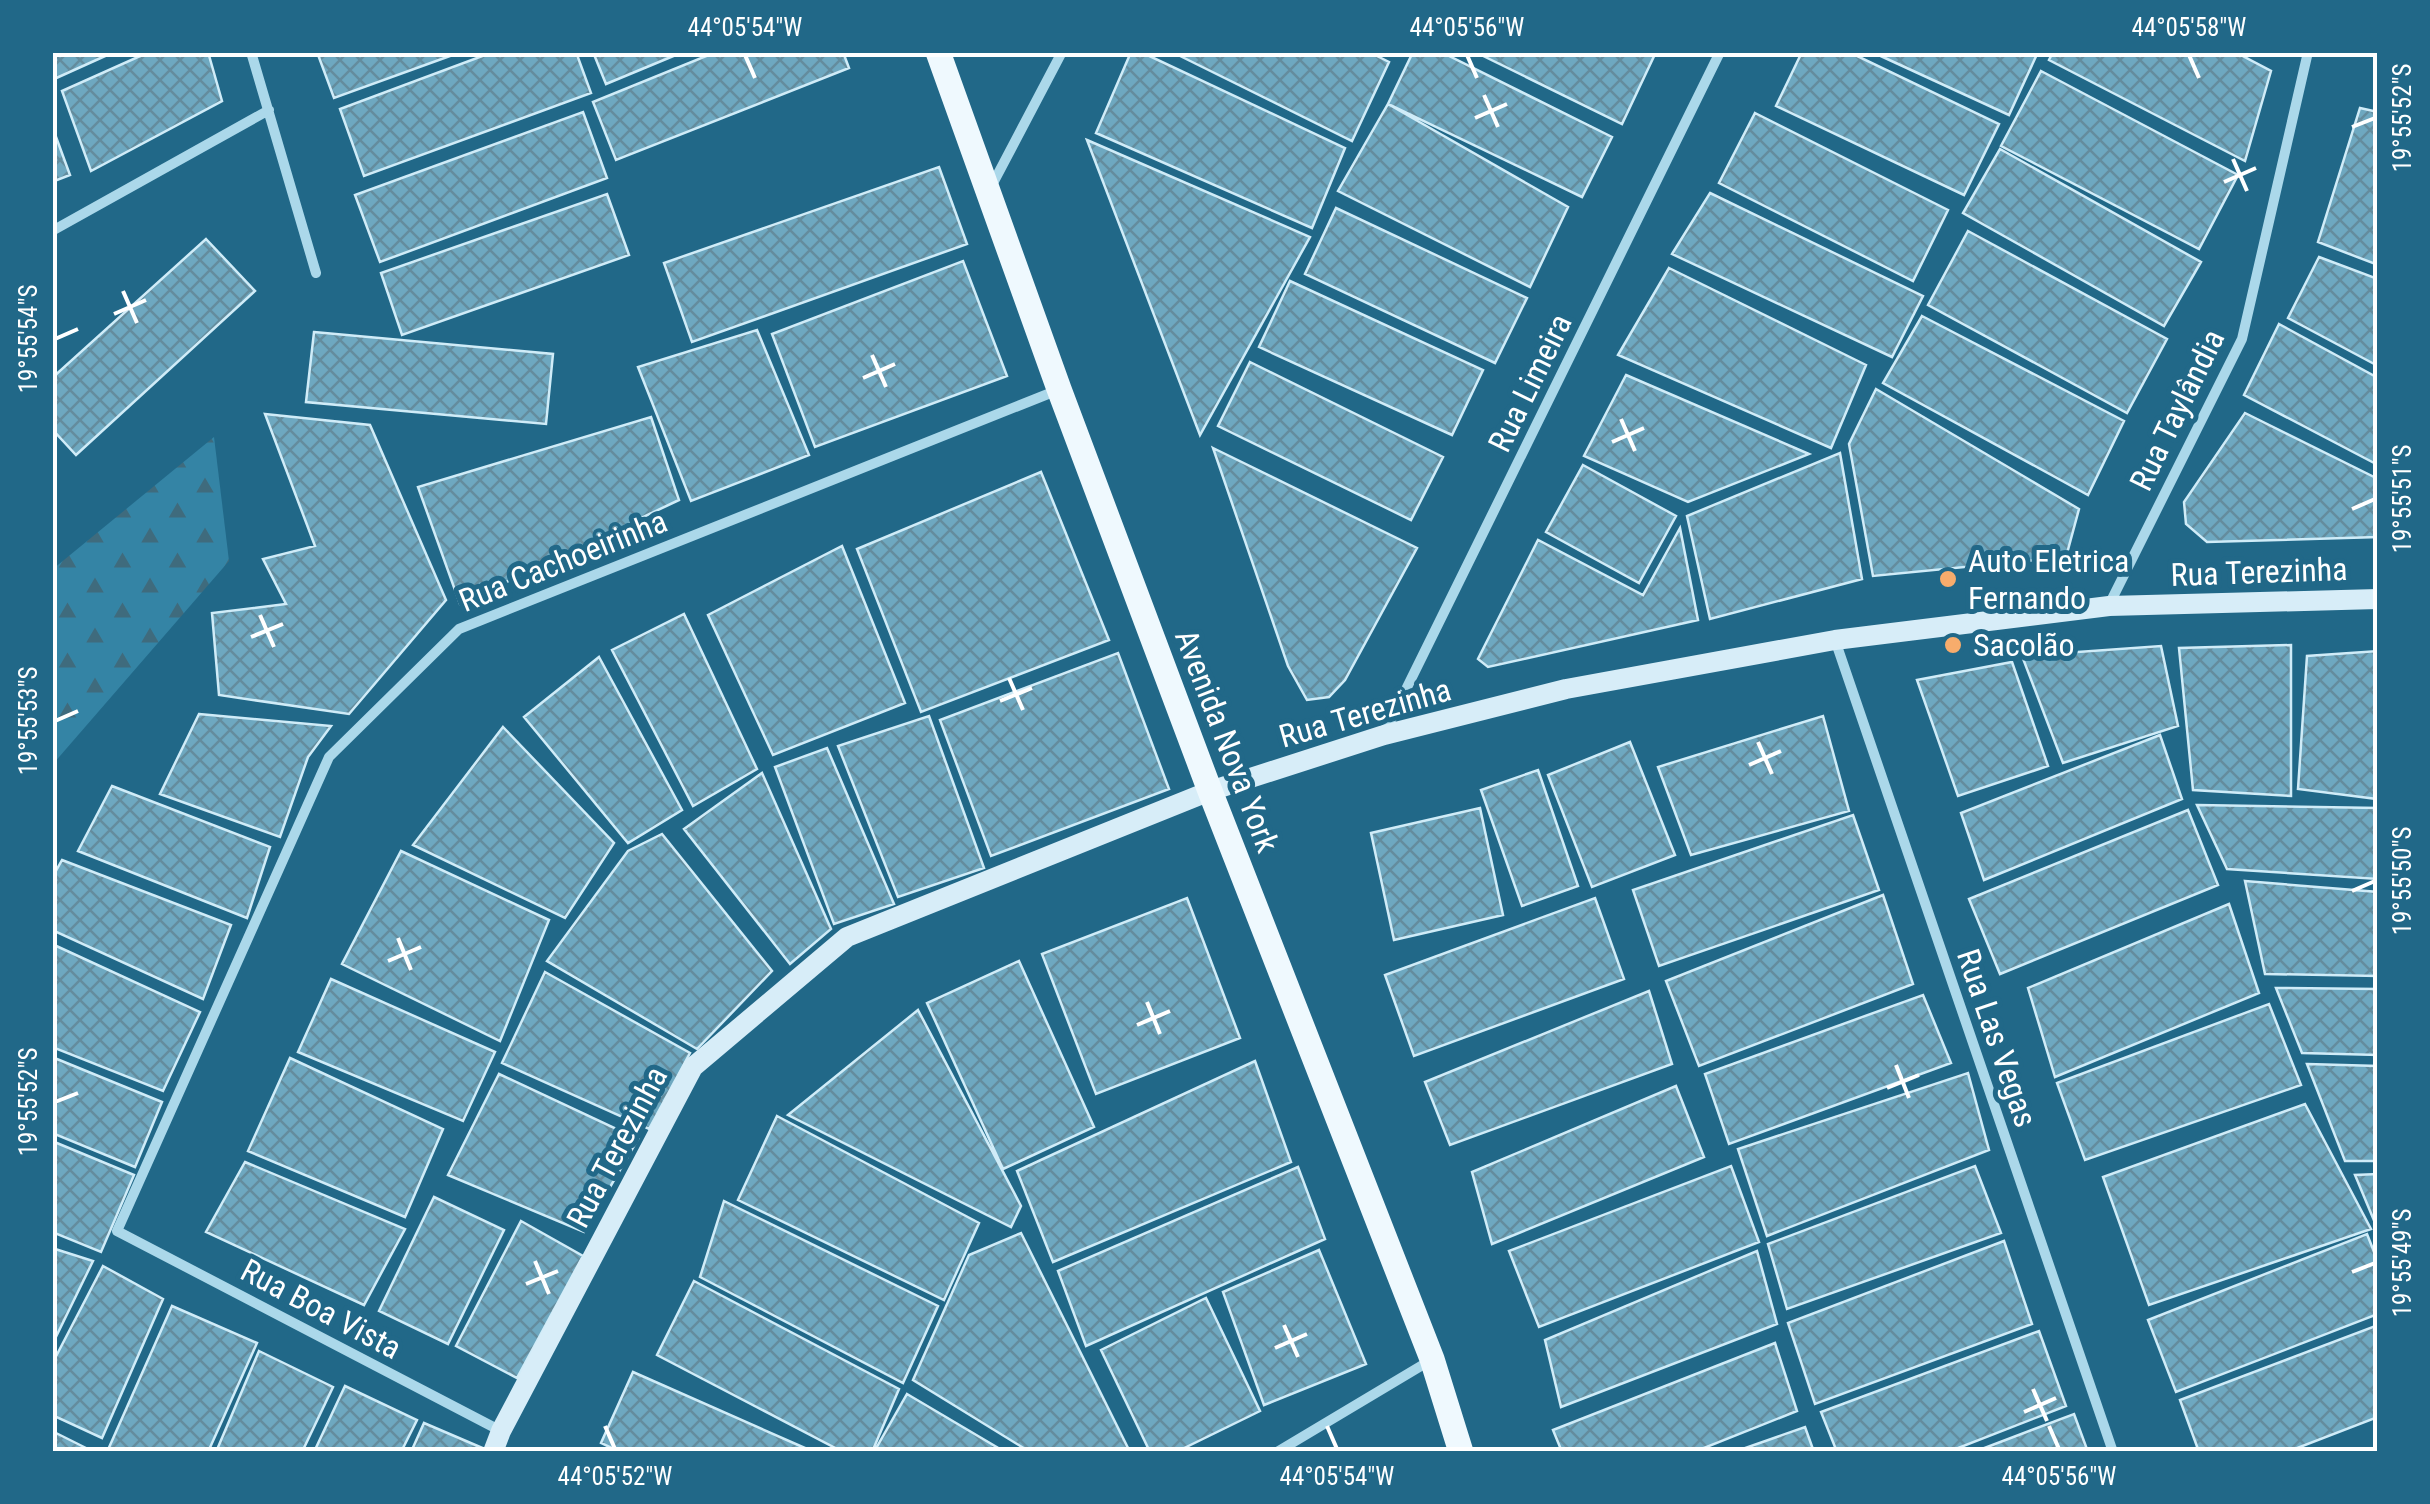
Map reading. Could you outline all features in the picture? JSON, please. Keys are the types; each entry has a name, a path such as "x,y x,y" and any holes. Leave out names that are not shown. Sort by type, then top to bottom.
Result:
{"main road":[{"name":"Avenida Nova York","path":"938,52 1210,791 1432,1359 1461,1452"}],"street":[{"path":"252,52 316,273"},
{"path":"988,192 1062,52"},
{"name":"Rua Limeira","path":"1384,735 1720,52"},
{"name":"Rua Taylândia","path":"2109,606 2242,339 2308,52"},
{"path":"52,232 269,110"},
{"name":"Rua Cachoeirinha","path":"117,1232 329,757 459,629 1059,389"},
{"name":"Rua Terezinha","path":"493,1452 693,1067 847,937 1210,791 1384,735 1566,689 1835,640 2109,606 2378,599"},
{"name":"Rua Las Vegas","path":"1835,640 2113,1452"},
{"name":"Rua Boa Vista","path":"117,1232 501,1431"},
{"path":"1277,1452 1432,1359"}],"green space":[{"path":"214,437 229,561 53,764 53,569"}],"building":[{"path":"52,52 114,52 52,80"},
{"path":"149,52 208,52 222,101 91,171 62,91"},
{"path":"317,52 461,52 334,98"},
{"path":"493,52 576,52 591,93 364,176 340,109"},
{"path":"593,52 683,52 606,84"},
{"path":"716,52 843,52 849,68 616,160 593,102"},
{"path":"1131,52 1141,52 1345,148 1312,228 1096,133"},
{"path":"1172,52 1369,52 1389,62 1352,141"},
{"path":"1413,52 1441,52 1612,137 1582,197 1388,104"},
{"path":"1475,52 1656,52 1622,124"},
{"path":"1802,52 1849,52 1999,124 1964,195 1776,106"},
{"path":"1872,52 2038,52 2009,115"},
{"path":"2053,52 2235,52 2271,71 2245,161 2049,60"},
{"path":"2041,71 2238,175 2199,249 2001,146"},
{"path":"1388,104 1568,207 1530,287 1338,191"},
{"path":"2360,108 2378,112 2378,265 2318,242"},
{"path":"583,112 607,178 380,262 355,195"},
{"path":"1755,113 1948,210 1913,281 1719,183"},
{"path":"52,126 70,175 52,182"},
{"path":"1087,140 1310,237 1200,435"},
{"path":"2000,149 2201,262 2164,326 1963,213"},
{"path":"939,167 967,244 692,342 664,263"},
{"path":"1710,193 1923,296 1892,357 1672,254"},
{"path":"607,194 629,255 402,335 381,273"},
{"path":"1336,208 1527,298 1495,363 1305,274"},
{"path":"1968,231 2167,339 2127,413 1928,305"},
{"path":"206,239 255,291 76,455 52,429 52,378"},
{"path":"2319,257 2378,279 2378,366 2288,318"},
{"path":"963,261 1007,376 815,447 772,334"},
{"path":"1669,268 1866,365 1831,448 1618,355"},
{"path":"1290,281 1483,370 1452,435 1259,347"},
{"path":"1922,316 2124,421 2088,495 1883,383"},
{"path":"2279,324 2378,378 2378,465 2244,395"},
{"path":"757,330 809,455 691,501 638,367"},
{"path":"314,332 553,354 546,424 306,402"},
{"path":"1250,362 1443,457 1411,520 1218,426"},
{"path":"1626,375 1809,454 1688,502 1584,456"},
{"path":"1876,389 2079,509 2066,557 1873,576 1849,444"},
{"path":"2245,413 2378,479 2378,537 2207,542 2186,524 2184,502"},
{"path":"265,414 370,425 446,600 349,714 219,695 212,613 286,604 263,559 315,546"},
{"path":"651,417 679,500 460,604 418,487"},
{"path":"1213,448 1417,548 1345,680 1329,697 1307,700 1288,666"},
{"path":"1840,453 1862,579 1710,619 1687,516"},
{"path":"1583,465 1676,516 1639,583 1546,532"},
{"path":"1041,472 1109,640 921,712 857,549"},
{"path":"1680,528 1698,620 1488,667 1478,659 1538,540 1643,595"},
{"path":"842,546 905,703 773,755 708,615"},
{"path":"684,614 757,769 693,806 612,650"},
{"path":"2291,645 2291,796 2193,790 2179,648"},
{"path":"2161,646 2178,726 2063,763 2022,656"},
{"path":"2378,651 2377,799 2298,789 2307,656"},
{"path":"1118,653 1169,789 991,856 940,720"},
{"path":"599,657 682,810 628,843 524,717"},
{"path":"2012,662 2048,766 1958,796 1917,680"},
{"path":"199,714 331,726 308,757 280,837 160,794"},
{"path":"929,716 984,868 898,897 838,746"},
{"path":"1823,716 1849,811 1691,855 1658,767"},
{"path":"503,727 614,843 565,918 413,845"},
{"path":"2160,735 2182,799 1984,880 1961,813"},
{"path":"1630,742 1675,855 1592,887 1548,775"},
{"path":"827,748 894,904 834,924 775,767"},
{"path":"1538,770 1578,886 1522,906 1481,790"},
{"path":"762,773 831,929 790,964 684,829"},
{"path":"112,786 270,847 247,918 78,851"},
{"path":"2197,805 2378,808 2378,879 2227,869"},
{"path":"1480,808 1503,915 1394,940 1371,833"},
{"path":"2188,810 2218,885 2000,974 1969,899"},
{"path":"1853,815 1879,890 1659,966 1633,890"},
{"path":"662,834 772,971 697,1049 547,961 628,851"},
{"path":"401,851 549,920 500,1041 342,964"},
{"path":"62,860 231,925 203,999 52,930 52,878"},
{"path":"2245,881 2378,892 2378,976 2265,974"},
{"path":"1883,895 1913,984 1699,1066 1666,981"},
{"path":"1187,898 1240,1038 1096,1094 1042,954"},
{"path":"1595,898 1624,979 1414,1056 1385,975"},
{"path":"2229,904 2259,993 2055,1077 2028,988"},
{"path":"52,944 200,1012 163,1091 52,1047"},
{"path":"1019,961 1094,1127 1003,1169 927,1003"},
{"path":"545,972 690,1053 649,1129 502,1063"},
{"path":"331,979 495,1052 463,1121 298,1052"},
{"path":"2276,988 2378,989 2378,1055 2302,1053"},
{"path":"1649,991 1672,1064 1450,1145 1425,1082"},
{"path":"1923,995 1951,1063 1729,1144 1705,1074"},
{"path":"2269,1004 2301,1085 2085,1160 2057,1083"},
{"path":"918,1010 1021,1206 1011,1227 788,1115"},
{"path":"52,1057 162,1102 135,1167 52,1133"},
{"path":"290,1058 443,1129 405,1217 248,1151"},
{"path":"1255,1061 1291,1162 1053,1262 1017,1171"},
{"path":"2307,1064 2378,1066 2378,1161 2345,1161"},
{"path":"1968,1073 1989,1150 1767,1236 1738,1149"},
{"path":"499,1074 638,1139 584,1232 448,1175"},
{"path":"1676,1086 1704,1157 1492,1244 1472,1172"},
{"path":"2305,1104 2371,1229 2149,1305 2103,1177"},
{"path":"777,1116 979,1223 944,1300 738,1200"},
{"path":"52,1141 134,1175 101,1252 52,1232"},
{"path":"245,1162 405,1229 364,1305 206,1232"},
{"path":"1731,1166 1759,1242 1539,1327 1509,1251"},
{"path":"1975,1166 2001,1233 1787,1309 1768,1244"},
{"path":"1298,1167 1325,1239 1086,1346 1058,1271"},
{"path":"2378,1174 2378,1230 2355,1175"},
{"path":"434,1197 504,1230 448,1344 379,1311"},
{"path":"724,1201 938,1306 903,1383 700,1277"},
{"path":"521,1221 583,1256 517,1378 456,1346"},
{"path":"1021,1233 1130,1452 1030,1452 913,1380 969,1255"},
{"path":"2367,1234 2378,1262 2378,1314 2176,1392 2148,1320"},
{"path":"2004,1241 2032,1324 1815,1404 1788,1323"},
{"path":"52,1248 93,1261 52,1345"},
{"path":"1319,1250 1366,1364 1264,1405 1223,1292"},
{"path":"1757,1251 1777,1324 1561,1407 1545,1340"},
{"path":"103,1266 163,1299 102,1438 52,1415 52,1364"},
{"path":"694,1281 899,1389 872,1452 843,1452 657,1355"},
{"path":"1206,1298 1260,1411 1176,1452 1150,1452 1101,1350"},
{"path":"172,1306 257,1343 208,1452 107,1452"},
{"path":"2378,1325 2378,1417 2287,1452 2199,1452 2180,1400"},
{"path":"2039,1331 2066,1406 1948,1452 1837,1452 1821,1412"},
{"path":"1775,1343 1797,1411 1694,1452 1562,1452 1553,1430"},
{"path":"259,1351 333,1387 302,1452 216,1452"},
{"path":"633,1372 814,1452 620,1452 601,1443"},
{"path":"345,1386 417,1420 401,1452 314,1452"},
{"path":"907,1394 1005,1452 874,1452"},
{"path":"2074,1414 2088,1452 1974,1452"},
{"path":"424,1423 487,1450 411,1452"},
{"path":"1805,1427 1814,1452 1734,1452"},
{"path":"52,1431 94,1452 52,1452"}],"place":[{"name":"Auto Eletrica Fernando","path":"1948,579"},
{"name":"Sacolão","path":"1953,645"}]}
